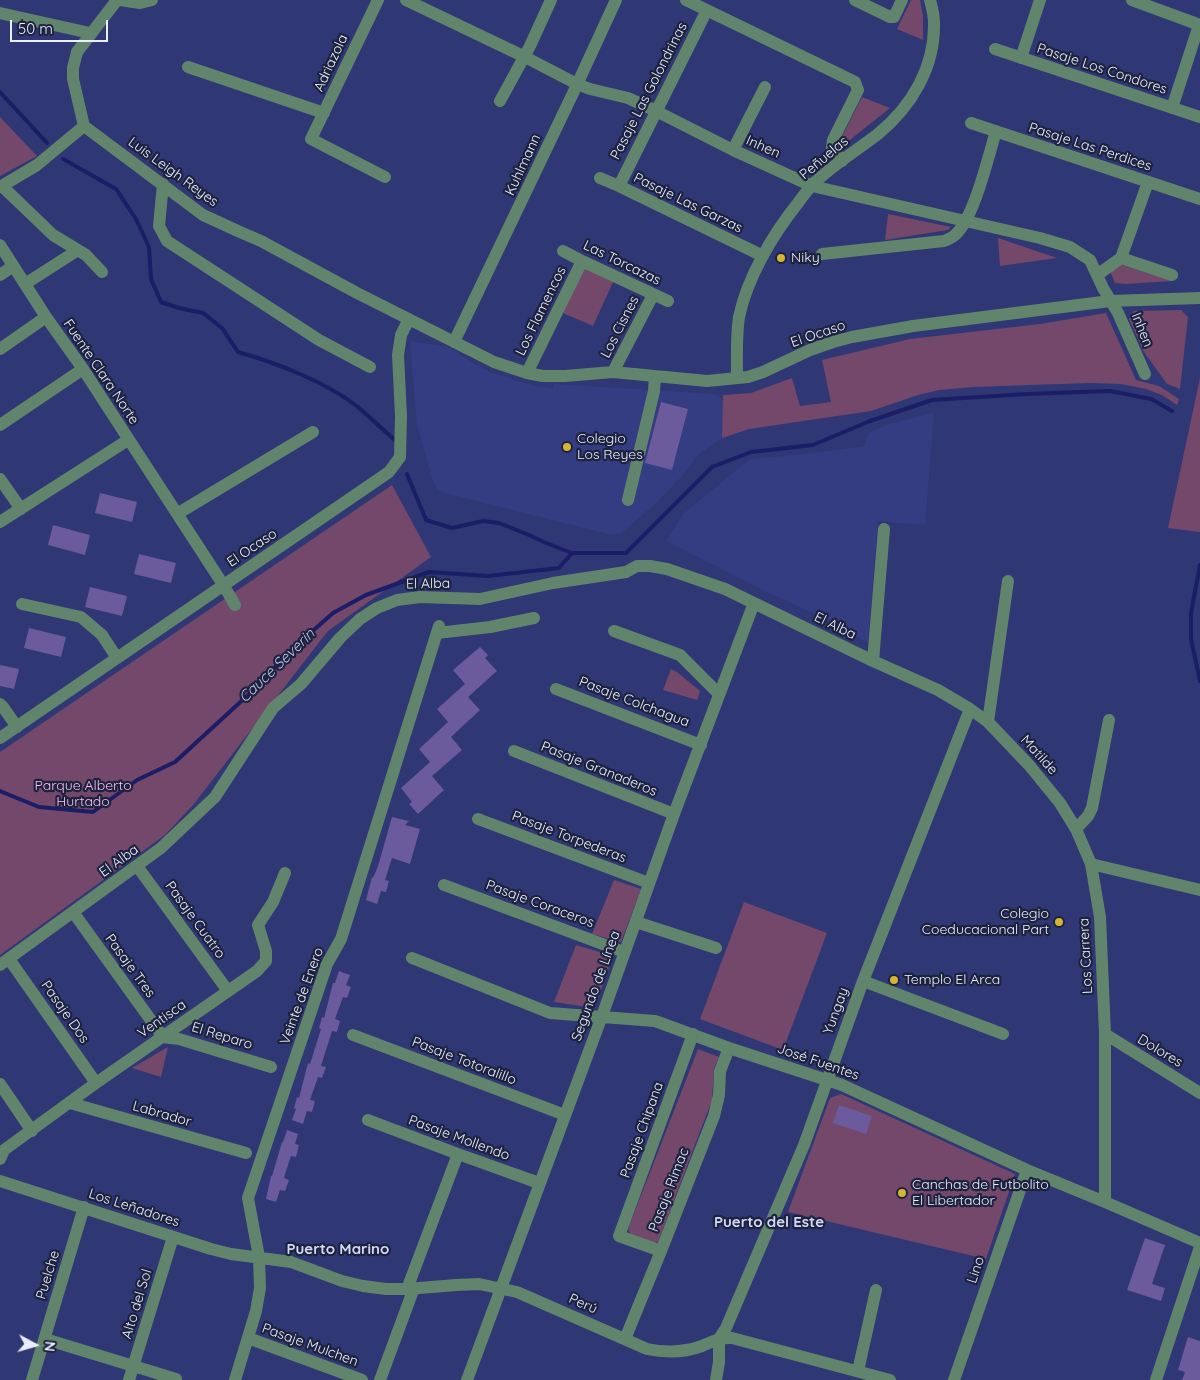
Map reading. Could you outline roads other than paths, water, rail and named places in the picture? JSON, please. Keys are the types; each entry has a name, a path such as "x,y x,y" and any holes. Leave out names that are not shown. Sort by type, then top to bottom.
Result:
{"street":[{"path":"102,272 86,254 53,235 1,187 36,165 84,126 73,79 73,68 76,52 90,33 118,0 140,4 152,0"},
{"name":"Adriazola","path":"378,0 311,139 385,177"},
{"name":"Inhen","path":"406,0 577,84 628,98 733,150 812,186 1040,238 1070,247 1090,260 1103,288 1118,313 1144,374"},
{"path":"500,101 530,46 551,0"},
{"name":"Kuhlmann","path":"454,342 616,0"},
{"path":"686,0 855,82 858,90 833,140 832,147 842,162"},
{"path":"855,0 890,17 894,17 902,0"},
{"name":"Peñuelas","path":"737,378 736,344 740,317 752,278 763,256 789,214 812,186 893,120 919,85 927,68 932,44 934,22 930,0"},
{"path":"1021,58 1040,0"},
{"path":"1132,0 1199,25 1172,108"},
{"name":"Pasaje Las Golondrinas","path":"619,186 707,10"},
{"path":"0,13 90,33"},
{"name":"Pasaje Los Condores","path":"995,49 1200,117"},
{"path":"188,67 324,113"},
{"path":"733,150 765,87"},
{"name":"Pasaje Las Perdices","path":"971,122 1200,199"},
{"name":"Luis Leigh Reyes","path":"84,126 204,215 262,240 454,342"},
{"path":"822,254 944,241 954,236 966,222 974,203 996,131"},
{"name":"Pasaje Las Garzas","path":"600,178 763,256"},
{"path":"1097,275 1121,258 1148,182"},
{"path":"163,184 158,226 166,241 319,340 370,366"},
{"name":"Fuente Clara Norte","path":"0,245 46,318 83,369 178,514 235,605"},
{"path":"25,284 78,250"},
{"name":"Las Torcazas","path":"563,251 668,301"},
{"path":"1121,258 1172,275"},
{"name":"Los Flamencos","path":"527,373 582,261"},
{"path":"0,275 13,266"},
{"name":"Los Cisnes","path":"613,372 652,295"},
{"name":"El Ocaso","path":"454,342 494,362 527,373 543,376 613,372 708,381 748,377 810,350 852,337 923,325 1110,301 1200,298"},
{"path":"0,349 46,318"},
{"name":"El Ocaso","path":"0,738 389,472 400,457 401,424 398,355 401,335 409,318"},
{"path":"0,425 83,369"},
{"path":"628,500 654,391 655,376"},
{"path":"178,514 313,432"},
{"path":"0,522 128,440"},
{"path":"0,479 21,509"},
{"path":"873,661 884,529"},
{"name":"El Alba","path":"4,962 161,848 215,797 273,708 301,684 340,638 360,619 377,608 396,600 420,597 480,599 553,582 626,572 637,566 667,569 725,589 873,661 938,690 970,709"},
{"path":"988,722 1008,581"},
{"name":"Segundo de Línea","path":"467,1380 602,1016 674,814 754,603"},
{"path":"22,604 82,618 102,634 117,658"},
{"name":"Veinte de Enero","path":"235,1380 256,1311 260,1288 259,1257 248,1198 327,964 341,939 438,630 490,627 534,618"},
{"path":"614,631 680,655 719,694"},
{"name":"Pasaje Colchagua","path":"556,689 701,744"},
{"path":"0,704 17,727"},
{"name":"Matilde","path":"970,709 988,722 1029,765 1060,803 1076,829"},
{"name":"Yungay","path":"716,1380 720,1362 719,1339 726,1328 804,1145 863,981 970,709"},
{"path":"1076,829 1088,816 1092,808 1109,720"},
{"name":"Pasaje Granaderos","path":"514,751 674,814"},
{"name":"Pasaje Torpederas","path":"478,819 649,883"},
{"name":"Los Carrera","path":"1076,829 1091,864 1100,917 1105,1034 1105,1202"},
{"path":"1091,864 1200,890"},
{"name":"Pasaje Cuatro","path":"137,866 228,991"},
{"name":"Ventisca","path":"0,1160 4,1150 96,1083 257,971 266,962 266,951 258,924 273,902 285,873"},
{"name":"Pasaje Coraceros","path":"444,885 624,952"},
{"name":"Pasaje Tres","path":"72,912 163,1037"},
{"path":"636,922 716,948"},
{"name":"José Fuentes","path":"412,958 550,1013 655,1021 728,1048 842,1085 1027,1170 1200,1243"},
{"name":"Pasaje Dos","path":"4,962 96,1083"},
{"path":"863,981 1003,1034"},
{"name":"Pasaje Chipana","path":"662,1251 613,1234 693,1034"},
{"name":"Dolores","path":"1105,1034 1200,1093"},
{"name":"Pasaje Totoralillo","path":"353,1035 565,1115"},
{"name":"El Reparo","path":"163,1037 179,1039 271,1067"},
{"name":"Pasaje Rimac","path":"625,1339 662,1251 714,1116 719,1095 720,1071 728,1048"},
{"path":"0,1084 32,1131"},
{"name":"Labrador","path":"70,1103 246,1153"},
{"name":"Pasaje Mollendo","path":"368,1120 539,1183"},
{"path":"380,1380 458,1154"},
{"name":"Lino","path":"954,1380 1027,1170"},
{"name":"Los Leñadores","path":"0,1181 231,1254 259,1257"},
{"name":"Puelche","path":"32,1380 84,1207"},
{"name":"Alto del Sol","path":"130,1380 173,1236"},
{"path":"1156,1380 1194,1283 1200,1247"},
{"name":"Perú","path":"259,1257 291,1262 342,1281 386,1289 411,1289 456,1284 479,1284 502,1288 517,1292 647,1349 671,1353 693,1349 725,1337 890,1380"},
{"path":"858,1371 876,1290"},
{"name":"Pasaje Mulchen","path":"248,1338 362,1380"},
{"path":"45,1339 176,1379"}],"waterway":[{"path":"0,92 47,143"},
{"path":"63,159 116,189 136,219 149,247 151,279 161,302 203,313 222,328 238,352 285,368 331,389 358,407 396,441"},
{"path":"407,474 426,520 452,528 483,521 499,523 572,553 626,553 712,467 751,452 813,445 870,421 932,400 1110,391 1151,399 1172,411"},
{"name":"Cauce Severin","path":"0,791 39,807 93,812 137,780 175,762 248,695 299,643 333,613 366,595 429,572 488,576 559,568 572,553"},
{"path":"1200,565 1191,613 1191,639 1200,681"}],"place":[{"name":"Niky","path":"781,258"},
{"name":"Colegio Los Reyes","path":"567,447"},
{"name":"Colegio Coeducacional Part","path":"1059,922"},
{"name":"Templo El Arca","path":"894,980"},
{"name":"Canchas de Futbolito El Libertador","path":"902,1193"}],"district":[{"name":"Puerto del Este","path":"769,1222"},
{"name":"Puerto Marino","path":"338,1249"}],"park label":[{"name":"Parque Alberto Hurtado","path":"83,794"}]}
